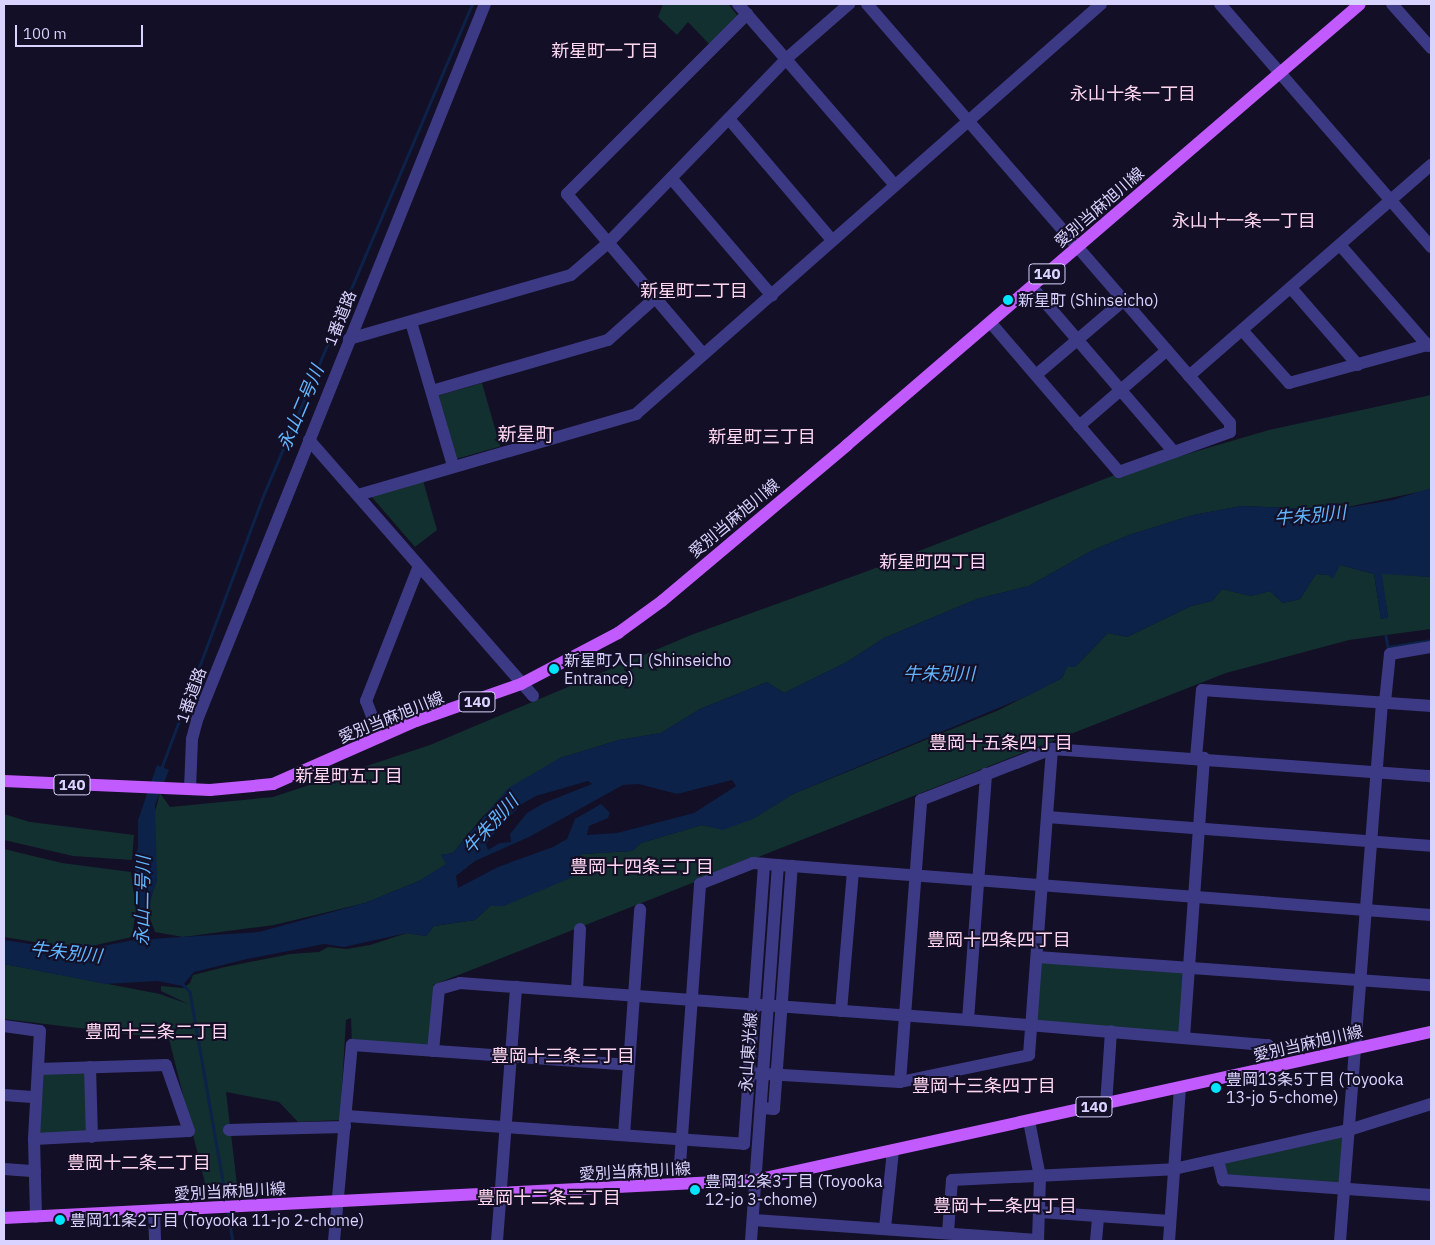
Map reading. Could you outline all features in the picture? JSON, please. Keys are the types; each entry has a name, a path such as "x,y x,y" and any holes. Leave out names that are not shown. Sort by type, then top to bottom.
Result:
{"main road":[{"name":"愛別当麻旭川線","path":"4,781 239,790 273,784 380,737 521,684 618,632 662,601 1032,287 1360,4"},
{"name":"愛別当麻旭川線","path":"4,1218 756,1180 1029,1122 1431,1032"}],"street":[{"name":"1番道路","path":"190,789 192,739 197,720 308,440 485,4"},
{"path":"738,4 894,184"},
{"path":"349,339 571,275 608,243 786,59 849,4"},
{"path":"867,4 1190,376 1230,423 1231,429 1225,436 1119,472 991,322"},
{"path":"358,495 636,414 772,296 894,184 1102,4"},
{"path":"1220,4 1431,247"},
{"path":"1392,4 1431,48"},
{"path":"703,354 567,194 747,14"},
{"path":"728,119 832,240"},
{"path":"1190,376 1431,165"},
{"path":"671,178 772,296"},
{"path":"1242,330 1288,382 1430,345 1340,244"},
{"path":"1032,287 1122,389 1174,452"},
{"path":"1291,288 1358,365"},
{"path":"432,391 608,340 655,298"},
{"path":"1036,375 1077,338 1124,300"},
{"path":"411,322 453,466"},
{"path":"1078,426 1167,350"},
{"path":"308,440 533,696"},
{"path":"380,737 366,701 418,566"},
{"path":"1340,1241 1357,1048 1377,772 1390,654 1431,647"},
{"path":"1184,1037 1199,828 1202,690 1431,706"},
{"path":"748,1073 900,1082 1029,1055 1052,749"},
{"path":"900,1082 921,800 1052,749 1200,758 1431,776"},
{"path":"968,1020 986,774"},
{"path":"1047,818 1431,846"},
{"path":"680,1164 700,884 753,863 979,882 1431,915"},
{"path":"229,1130 346,1121 506,1127 744,1144 764,864"},
{"name":"永山東光線","path":"751,1241 778,865"},
{"path":"761,1108 774,1109 792,866"},
{"path":"841,1011 853,872"},
{"path":"624,1135 640,910"},
{"path":"577,991 580,929"},
{"path":"759,934 787,936"},
{"path":"1037,957 1431,985"},
{"path":"433,1050 439,989 460,983 904,1015 1268,1045 1273,1067"},
{"path":"497,1241 516,987"},
{"path":"4,1026 40,1031 34,1139 36,1217"},
{"path":"1106,1104 1111,1031"},
{"path":"334,1241 352,1045 629,1065"},
{"path":"34,1139 189,1131 166,1065 38,1069"},
{"path":"90,1067 92,1137"},
{"path":"1169,1241 1180,1088"},
{"path":"4,1095 36,1097"},
{"path":"948,1232 952,1180 1174,1169 1349,1130 1431,1104"},
{"path":"753,1220 948,1232 1038,1240 1040,1177 1029,1122"},
{"path":"885,1228 893,1150"},
{"path":"1218,1160 1223,1180 1431,1195"},
{"path":"4,1169 35,1171"},
{"path":"154,1211 155,1241"},
{"path":"1040,1212 1170,1221"},
{"path":"1096,1241 1098,1216"}],"green space":[{"path":"663,4 728,4 738,16 709,44 688,22 677,35 658,17"},
{"path":"482,383 500,446 457,459 439,395"},
{"path":"1431,395 1431,488 1428,490 1333,510 1242,506 1193,515 1129,535 1091,551 1029,586 977,599 884,638 847,662 784,693 767,682 700,709 661,733 619,740 560,758 484,815 453,853 441,855 447,864 419,881 365,903 274,925 183,937 155,932 147,910 157,879 153,819 160,793 170,807 273,797 430,745 691,635 865,572 1112,476 1269,430"},
{"path":"423,480 437,530 415,547 370,495"},
{"path":"1340,565 1374,574 1381,619 1388,617 1381,573 1431,577 1431,629 1349,640 1226,673 433,985 439,989 433,1051 352,1045 351,1018 346,1020 340,1120 298,1122 279,1102 226,1092 238,1193 208,1195 169,1039 4,1019 4,964 160,994 188,1004 161,991 161,986 183,988 190,983 193,975 225,967 290,954 319,952 328,947 347,949 370,945 407,933 426,936 434,926 475,920 490,906 572,877 570,871 582,854 632,851 641,843 702,825 711,827 772,807 793,794 999,710 1062,678 1067,667 1075,667 1108,633 1127,637 1191,606 1212,601 1222,589 1251,596 1270,591 1283,603 1300,599 1316,574 1328,575"},
{"path":"4,814 30,822 134,835 132,860 73,856 4,840"},
{"path":"4,849 62,863 131,872 136,910 132,937 78,949 4,937"},
{"path":"1037,957 1189,968 1184,1035 1032,1025"},
{"path":"87,1072 88,1131 39,1134 43,1074"},
{"path":"1349,1130 1344,1188 1223,1180 1218,1160"}],"water":[{"name":"牛朱別川","path":"1431,488 1431,577 1382,574 1388,618 1381,619 1374,574 1340,565 1333,579 1328,575 1316,574 1300,599 1283,603 1270,591 1251,596 1222,589 1212,601 1191,606 1127,637 1108,633 1075,667 1067,667 1062,678 1032,694 793,794 753,819 723,830 702,825 641,843 632,851 582,854 570,871 573,877 504,906 490,906 475,920 434,926 426,936 407,933 344,947 324,944 247,959 194,972 182,986 158,981 105,984 4,964 4,940 77,951 134,940 139,913 134,857 138,848 138,820 157,765 169,770 155,805 157,879 147,910 150,939 259,932 365,903 419,881 446,864 441,855 453,853 508,788 560,758 619,740 661,733 700,709 767,682 784,693 847,662 884,638 977,599 1029,586 1091,551 1129,535 1193,515 1242,506 1333,510 1393,500","holes":["732,780 736,786 694,813 617,833 587,835 589,826 608,818 610,813 601,804 575,819 567,839 553,847 498,867 458,888 456,876 475,861 529,837 623,785 639,784 677,794","588,781 592,784 544,803 527,813 510,834 511,842 500,843 488,850 486,844 522,804 536,796"]}],"waterway":[{"name":"永山二号川","path":"161,769 263,496 472,4"},
{"path":"1386,636 1388,647 1431,640"},
{"path":"182,983 190,992 227,1203"},
{"path":"228,1211 233,1241"}],"place":[{"name":"新星町 (Shinseicho)","path":"1008,300"},
{"name":"新星町入口 (Shinseicho Entrance)","path":"554,669"},
{"name":"豊岡13条5丁目 (Toyooka 13-jo 5-chome)","path":"1216,1088"},
{"name":"豊岡12条3丁目 (Toyooka 12-jo 3-chome)","path":"695,1190"},
{"name":"豊岡11条2丁目 (Toyooka 11-jo 2-chome)","path":"60,1220"}],"district":[{"name":"新星町一丁目","path":"605,51"},
{"name":"永山十条一丁目","path":"1133,94"},
{"name":"永山十一条一丁目","path":"1244,221"},
{"name":"新星町二丁目","path":"694,291"},
{"name":"新星町","path":"526,435"},
{"name":"新星町三丁目","path":"762,437"},
{"name":"新星町四丁目","path":"933,562"},
{"name":"豊岡十五条四丁目","path":"1001,743"},
{"name":"新星町五丁目","path":"349,776"},
{"name":"豊岡十四条三丁目","path":"642,867"},
{"name":"豊岡十四条四丁目","path":"999,940"},
{"name":"豊岡十三条二丁目","path":"157,1032"},
{"name":"豊岡十三条三丁目","path":"563,1056"},
{"name":"豊岡十三条四丁目","path":"984,1086"},
{"name":"豊岡十二条二丁目","path":"139,1163"},
{"name":"豊岡十二条三丁目","path":"549,1198"},
{"name":"豊岡十二条四丁目","path":"1005,1206"}]}
